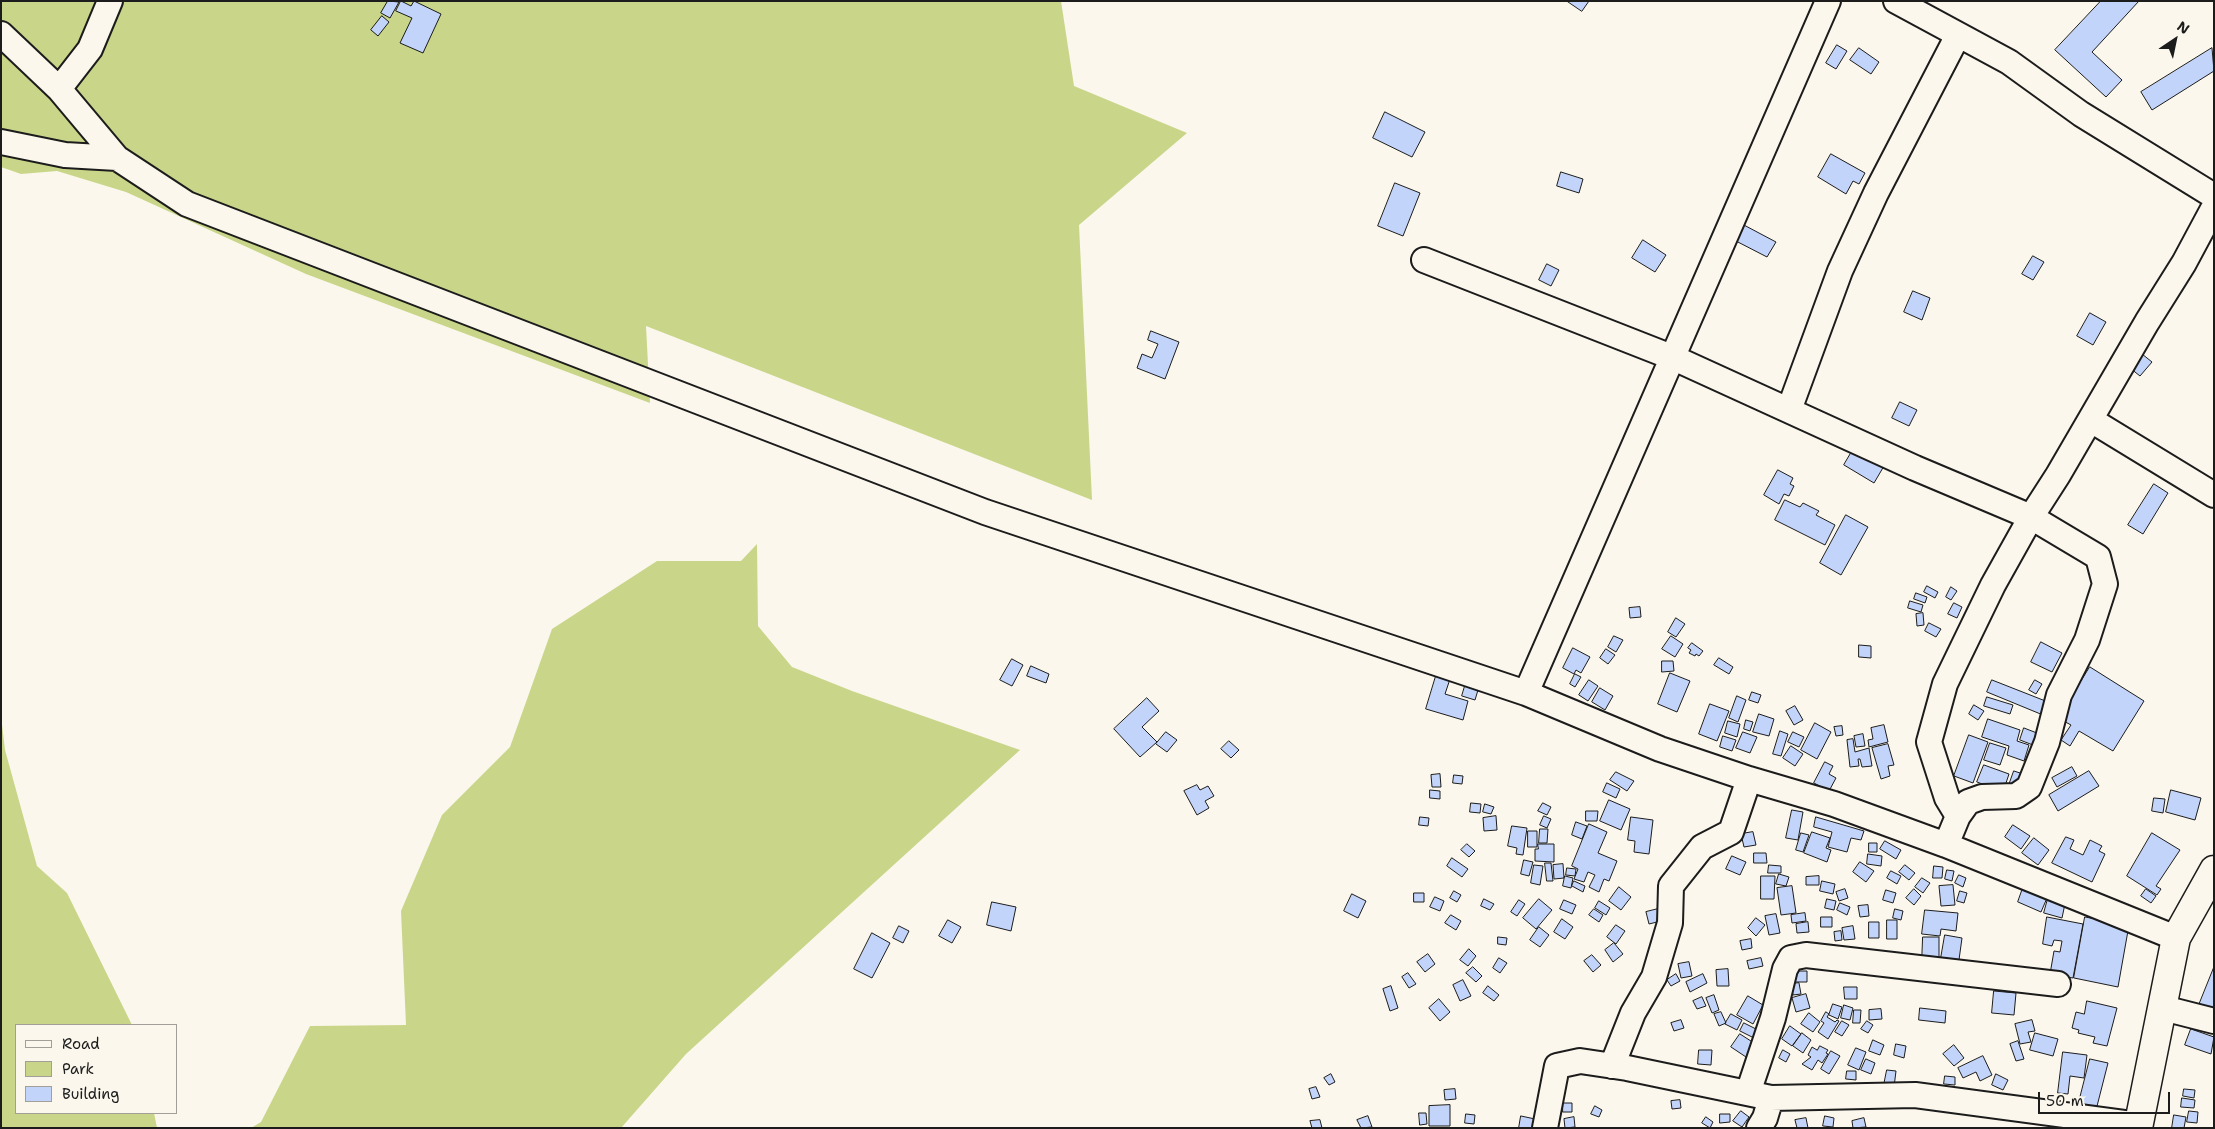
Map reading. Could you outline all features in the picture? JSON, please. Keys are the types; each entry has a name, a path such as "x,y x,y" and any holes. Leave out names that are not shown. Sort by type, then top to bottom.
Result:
{"main road":[{"path":"2138,1126 2176,938 2211,881"}],"street":[{"path":"59,89 90,49 110,1"},
{"path":"1526,693 1674,358 1828,1"},
{"path":"1896,1 2009,62 2080,114 2214,196"},
{"path":"1,34 59,89 117,158 187,204 976,509 1526,693 1660,749 1749,779 1834,804 1946,845 2176,938"},
{"path":"1789,410 1840,271 1876,193 1958,35"},
{"path":"1,142 65,155 117,158"},
{"path":"1958,816 1948,798 1929,742 1945,684 1993,585 2031,517 2184,263 2214,207"},
{"path":"1424,260 1674,358 1915,468 2031,517 2098,558 2105,584 2087,640 2059,696 2047,742 2029,787 2016,796 1982,797 1968,802 1958,816 1946,845"},
{"path":"2091,420 2214,495"},
{"path":"1612,1066 1633,1013 1654,977 1670,923 1671,886 1702,847 1731,832 1749,779"},
{"path":"1748,1093 1773,1018 1785,969 1791,958 1806,955 2058,984"},
{"path":"2163,1008 2214,1022"},
{"path":"1545,1128 1558,1066 1580,1061 1771,1098 1915,1095 2138,1126"},
{"path":"1759,1128 1765,1118 1771,1098"}],"green space":[{"path":"1,1 1061,1 1074,86 1187,133 1079,225 1092,500 646,326 650,403 306,274 126,192 57,171 21,174 1,167"},
{"path":"757,544 758,626 792,667 852,691 1020,750 686,1054 621,1128 251,1128 261,1122 310,1026 406,1025 401,911 442,815 510,747 552,629 657,561 741,561"},
{"path":"1,716 5,750 37,866 67,893 132,1024 15,1024 15,1114 154,1114 157,1128 1,1128"}],"building":[{"path":"388,1 399,2 390,18 381,13"},
{"path":"401,1 411,6 414,1 441,14 423,53 400,43 412,18 396,11"},
{"path":"1567,1 1589,1 1582,11"},
{"path":"2101,1 2139,1 2092,52 2122,80 2106,97 2055,50"},
{"path":"382,16 389,22 378,36 371,30"},
{"path":"1837,45 1847,51 1836,69 1826,63"},
{"path":"1859,48 1879,62 1871,74 1850,60"},
{"path":"2212,48 2214,71 2152,110 2141,92"},
{"path":"1385,112 1425,132 1412,157 1373,138"},
{"path":"1831,154 1865,173 1859,184 1853,181 1846,194 1818,177"},
{"path":"1561,172 1583,179 1579,193 1557,186"},
{"path":"1395,183 1420,193 1403,236 1378,226"},
{"path":"1742,224 1776,242 1767,257 1734,240"},
{"path":"1643,240 1666,255 1655,272 1632,258"},
{"path":"2033,256 2044,262 2033,280 2022,274"},
{"path":"1547,264 1559,270 1551,286 1539,280"},
{"path":"1913,291 1930,298 1922,320 1904,312"},
{"path":"2090,313 2106,322 2093,345 2077,336"},
{"path":"1151,331 1179,342 1165,379 1137,368 1142,354 1152,358 1158,344 1148,340"},
{"path":"2142,354 2152,362 2140,376 2130,368"},
{"path":"1900,402 1917,410 1909,426 1892,418"},
{"path":"1854,448 1884,466 1874,483 1844,465"},
{"path":"1778,470 1793,478 1790,484 1794,486 1789,496 1784,494 1779,504 1764,495"},
{"path":"2154,484 2168,493 2143,534 2128,525"},
{"path":"1785,500 1800,507 1803,503 1819,511 1816,515 1835,525 1825,545 1775,520"},
{"path":"1846,515 1868,527 1841,575 1820,563"},
{"path":"1927,586 1938,592 1935,598 1924,592"},
{"path":"1951,587 1957,591 1951,600 1946,597"},
{"path":"1916,593 1927,597 1925,603 1914,599"},
{"path":"1910,601 1923,605 1921,612 1908,608"},
{"path":"1954,603 1962,607 1957,618 1948,614"},
{"path":"1640,607 1641,617 1630,618 1629,608"},
{"path":"1923,613 1924,625 1917,626 1916,614"},
{"path":"1676,618 1685,624 1676,637 1668,632"},
{"path":"1929,623 1941,629 1936,637 1925,631"},
{"path":"1614,636 1623,640 1616,652 1608,647"},
{"path":"1671,636 1683,644 1675,657 1662,649"},
{"path":"2041,642 2062,653 2052,672 2031,662"},
{"path":"1692,643 1703,651 1699,656 1689,653 1691,650 1688,648"},
{"path":"1859,645 1871,646 1871,658 1859,657"},
{"path":"1573,648 1590,657 1581,673 1576,670 1574,674 1563,668"},
{"path":"1606,649 1615,655 1608,664 1600,658"},
{"path":"1719,658 1733,667 1729,674 1714,665"},
{"path":"1012,659 1023,665 1012,686 1000,680"},
{"path":"1662,661 1673,661 1674,671 1662,672"},
{"path":"1031,666 1049,674 1046,683 1027,676"},
{"path":"2090,667 2144,701 2113,751 2079,731 2070,746 2061,740 2071,725 2060,719 2066,705"},
{"path":"1670,673 1690,681 1677,712 1658,704"},
{"path":"1575,674 1581,677 1575,687 1570,684"},
{"path":"1436,676 1450,679 1445,694 1468,701 1463,720 1426,709"},
{"path":"1589,680 1598,686 1588,701 1579,695"},
{"path":"1992,680 2048,702 2043,715 1987,692"},
{"path":"2035,680 2042,684 2036,694 2029,690"},
{"path":"1465,686 1478,690 1475,700 1462,696"},
{"path":"1600,688 1613,696 1605,710 1592,702"},
{"path":"1752,692 1761,695 1758,703 1749,700"},
{"path":"1737,696 1746,700 1738,722 1729,718"},
{"path":"1987,697 2013,705 2010,714 1984,706"},
{"path":"1147,698 1159,711 1142,727 1157,742 1140,757 1114,729"},
{"path":"1710,704 1729,711 1717,741 1699,734"},
{"path":"1974,705 1984,711 1978,720 1969,714"},
{"path":"1795,706 1803,720 1794,725 1786,711"},
{"path":"1759,714 1774,719 1769,736 1753,732"},
{"path":"1988,719 2020,730 2017,741 2029,745 2024,761 2007,755 2009,746 1982,737"},
{"path":"1746,720 1753,722 1750,731 1744,729"},
{"path":"1728,721 1740,724 1737,737 1725,733"},
{"path":"1815,723 1831,732 1817,759 1801,750"},
{"path":"1884,725 1888,742 1869,747 1868,740 1873,739 1871,728"},
{"path":"1842,726 1843,735 1836,736 1834,727"},
{"path":"2024,728 2042,735 2038,747 2020,740"},
{"path":"1780,731 1788,734 1781,756 1773,754"},
{"path":"1166,732 1177,740 1167,752 1156,744"},
{"path":"1743,732 1757,737 1750,753 1736,748"},
{"path":"1793,732 1804,737 1799,747 1788,742"},
{"path":"1863,734 1865,746 1856,747 1854,736"},
{"path":"1969,735 1988,742 1973,783 1954,776"},
{"path":"1723,736 1736,740 1732,751 1720,747"},
{"path":"1853,739 1855,752 1869,748 1872,766 1862,767 1860,759 1858,759 1859,766 1850,767 1847,740"},
{"path":"1229,741 1239,750 1231,758 1221,749"},
{"path":"1990,743 2006,748 2000,765 1984,760"},
{"path":"1888,744 1894,765 1888,766 1890,776 1881,779 1872,748"},
{"path":"1791,746 1803,754 1795,766 1783,758"},
{"path":"1825,762 1833,766 1829,774 1836,778 1829,791 1814,783"},
{"path":"1984,765 2009,774 2003,792 1977,782"},
{"path":"2072,767 2077,776 2057,787 2052,778"},
{"path":"2014,771 2026,775 2006,793"},
{"path":"2089,771 2099,786 2058,811 2049,795"},
{"path":"1616,772 1634,781 1627,791 1610,780"},
{"path":"1440,774 1441,787 1432,787 1431,775"},
{"path":"1454,775 1463,776 1462,784 1453,783"},
{"path":"1607,783 1620,789 1616,798 1603,792"},
{"path":"1197,785 1200,790 1208,786 1214,796 1205,801 1209,808 1197,815 1184,791"},
{"path":"1430,790 1440,791 1440,799 1430,798"},
{"path":"2171,790 2201,798 2195,820 2166,812"},
{"path":"2154,798 2165,799 2163,813 2152,811"},
{"path":"1609,800 1630,809 1621,830 1600,821"},
{"path":"1471,803 1481,804 1480,813 1470,812"},
{"path":"1543,803 1551,807 1547,815 1538,811"},
{"path":"1485,804 1494,807 1491,814 1483,812"},
{"path":"1792,810 1803,812 1798,840 1786,838"},
{"path":"1586,811 1598,811 1597,821 1586,821"},
{"path":"1496,816 1497,830 1484,831 1483,818"},
{"path":"1544,816 1551,819 1547,828 1540,825"},
{"path":"1420,817 1429,818 1428,826 1419,825"},
{"path":"1631,817 1653,820 1649,854 1634,852 1635,841 1628,840"},
{"path":"1816,817 1864,831 1861,840 1851,838 1847,852 1828,847 1832,832 1814,827"},
{"path":"1576,822 1587,826 1582,839 1572,835"},
{"path":"1589,824 1607,832 1598,853 1617,861 1609,881 1604,879 1599,892 1589,887 1595,875 1588,872 1584,882 1574,879 1578,869 1572,866"},
{"path":"2013,825 2030,836 2021,849 2005,837"},
{"path":"1512,826 1527,828 1523,855 1516,854 1517,848 1508,846"},
{"path":"1540,829 1548,829 1547,843 1539,843"},
{"path":"1528,831 1537,831 1537,847 1528,847"},
{"path":"1753,832 1756,845 1744,847 1741,834"},
{"path":"1812,832 1830,838 1826,848 1831,850 1827,862 1804,853"},
{"path":"1801,833 1809,835 1803,852 1796,850"},
{"path":"2152,833 2180,850 2156,886 2161,889 2157,895 2127,876"},
{"path":"2066,837 2074,840 2070,849 2083,855 2090,840 2102,846 2099,851 2105,854 2092,882 2052,863"},
{"path":"2034,838 2049,850 2038,865 2022,853"},
{"path":"1885,841 1901,850 1896,859 1880,849"},
{"path":"1869,843 1877,843 1877,852 1869,852"},
{"path":"1467,844 1475,851 1469,857 1461,850"},
{"path":"1538,844 1554,844 1554,862 1535,861 1535,849 1538,849"},
{"path":"1754,853 1766,853 1767,863 1754,863"},
{"path":"1868,854 1882,856 1881,866 1867,864"},
{"path":"1732,856 1746,862 1740,875 1726,869"},
{"path":"1452,858 1468,869 1462,877 1447,866"},
{"path":"1524,860 1533,862 1529,876 1521,874"},
{"path":"1860,862 1874,871 1866,882 1853,872"},
{"path":"1545,863 1551,863 1553,881 1547,881"},
{"path":"1563,864 1564,878 1554,879 1553,865"},
{"path":"1534,865 1543,866 1540,885 1531,883"},
{"path":"1769,865 1781,866 1781,873 1768,873"},
{"path":"1905,865 1915,873 1909,880 1899,872"},
{"path":"1934,866 1943,867 1942,878 1933,878"},
{"path":"1567,868 1576,869 1575,876 1566,875"},
{"path":"1947,870 1954,871 1952,881 1945,879"},
{"path":"1891,871 1901,876 1897,884 1887,878"},
{"path":"1779,874 1789,877 1786,886 1776,884"},
{"path":"1959,875 1966,878 1963,887 1955,883"},
{"path":"1565,876 1573,878 1571,888 1563,886"},
{"path":"1761,876 1775,876 1774,899 1761,899"},
{"path":"1819,876 1819,885 1806,885 1806,877"},
{"path":"1922,878 1930,883 1923,893 1915,887"},
{"path":"1574,881 1585,886 1583,892 1572,886"},
{"path":"1822,881 1835,884 1833,894 1820,891"},
{"path":"1953,885 1955,905 1941,906 1939,886"},
{"path":"1792,886 1796,913 1781,915 1777,888"},
{"path":"1619,887 1631,897 1621,910 1609,901"},
{"path":"2023,888 2047,898 2041,912 2018,902"},
{"path":"1845,889 1848,898 1839,901 1836,892"},
{"path":"1914,889 1921,896 1914,905 1906,898"},
{"path":"2146,889 2156,896 2151,903 2141,896"},
{"path":"1886,890 1896,893 1893,903 1883,900"},
{"path":"1454,891 1461,895 1457,902 1450,898"},
{"path":"1960,891 1967,893 1964,903 1957,901"},
{"path":"1414,893 1424,893 1424,902 1414,902"},
{"path":"1352,894 1366,901 1358,918 1344,911"},
{"path":"2049,895 2066,899 2062,918 2044,913"},
{"path":"1435,897 1444,901 1440,911 1430,907"},
{"path":"1484,899 1494,904 1490,910 1481,906"},
{"path":"1539,899 1552,910 1536,929 1523,918"},
{"path":"1827,899 1836,901 1834,910 1825,908"},
{"path":"1519,900 1525,904 1517,916 1511,912"},
{"path":"1564,900 1576,905 1572,914 1560,909"},
{"path":"1599,901 1610,908 1606,915 1595,908"},
{"path":"992,902 1016,907 1011,931 987,925"},
{"path":"1840,903 1850,907 1847,915 1837,910"},
{"path":"1868,905 1869,916 1860,917 1858,906"},
{"path":"1594,909 1603,915 1599,922 1589,915"},
{"path":"1658,909 1661,921 1649,924 1646,912"},
{"path":"1895,909 1903,911 1901,920 1893,918"},
{"path":"1925,910 1958,913 1956,931 1941,929 1940,936 1922,934"},
{"path":"1805,913 1806,921 1792,923 1791,915"},
{"path":"1776,914 1780,933 1769,935 1765,916"},
{"path":"1451,915 1461,921 1456,930 1445,923"},
{"path":"1821,917 1832,917 1832,927 1821,927"},
{"path":"2047,917 2083,924 2073,978 2050,974 2054,951 2060,952 2062,941 2054,940 2052,946 2043,944"},
{"path":"2085,917 2129,925 2118,987 2074,978"},
{"path":"1756,918 1765,925 1756,936 1748,928"},
{"path":"1562,919 1573,927 1565,939 1554,932"},
{"path":"948,920 961,927 952,943 939,936"},
{"path":"1887,920 1897,920 1897,939 1887,939"},
{"path":"1808,922 1809,932 1797,933 1796,924"},
{"path":"1869,922 1879,922 1879,938 1869,938"},
{"path":"1616,925 1625,931 1616,944 1607,937"},
{"path":"899,926 909,931 903,943 893,938"},
{"path":"1853,926 1855,939 1844,940 1842,928"},
{"path":"1539,927 1549,935 1540,947 1530,940"},
{"path":"1841,931 1842,940 1835,941 1834,932"},
{"path":"872,933 890,943 872,978 854,969"},
{"path":"1945,935 1962,938 1958,967 1940,964"},
{"path":"1498,937 1507,938 1506,945 1498,944"},
{"path":"1923,937 1939,937 1939,963 1922,963"},
{"path":"1751,939 1752,948 1742,950 1740,941"},
{"path":"1614,943 1623,954 1613,962 1605,950"},
{"path":"1469,949 1476,956 1468,966 1460,960"},
{"path":"1428,954 1435,964 1425,972 1417,962"},
{"path":"1592,955 1601,965 1593,972 1584,961"},
{"path":"1499,958 1507,963 1500,973 1493,968"},
{"path":"1761,958 1763,966 1749,969 1747,961"},
{"path":"1689,962 1692,976 1681,978 1678,964"},
{"path":"1473,967 1482,976 1476,982 1466,973"},
{"path":"2214,967 2214,1011 2199,1005"},
{"path":"1728,969 1729,986 1717,986 1716,970"},
{"path":"1796,971 1807,971 1807,982 1795,982"},
{"path":"1408,973 1416,984 1409,988 1402,977"},
{"path":"1676,974 1680,981 1671,986 1667,980"},
{"path":"1703,974 1707,983 1690,992 1686,982"},
{"path":"1463,980 1471,996 1460,1001 1453,985"},
{"path":"1799,983 1801,994 1793,995 1791,984"},
{"path":"1391,986 1398,1008 1390,1011 1383,989"},
{"path":"1488,986 1499,995 1494,1001 1483,993"},
{"path":"1844,987 1857,987 1857,999 1845,999"},
{"path":"1994,991 2016,993 2014,1015 1992,1013"},
{"path":"1806,994 1810,1008 1796,1012 1792,998"},
{"path":"1714,995 1719,1010 1712,1013 1706,998"},
{"path":"1748,996 1763,1005 1753,1024 1737,1015"},
{"path":"1702,997 1706,1006 1697,1009 1693,1001"},
{"path":"1439,999 1450,1012 1440,1021 1429,1008"},
{"path":"2087,1001 2117,1008 2107,1046 2093,1043 2095,1037 2078,1033 2079,1030 2072,1028 2076,1012 2084,1014"},
{"path":"1833,1004 1842,1007 1838,1019 1829,1015"},
{"path":"1844,1005 1853,1008 1850,1020 1841,1018"},
{"path":"1920,1008 1946,1011 1945,1023 1919,1020"},
{"path":"1881,1009 1882,1019 1869,1020 1869,1010"},
{"path":"1854,1010 1861,1010 1860,1023 1853,1023"},
{"path":"1721,1012 1726,1023 1719,1026 1714,1014"},
{"path":"1826,1012 1829,1014 1827,1017 1835,1022 1839,1021 1828,1039 1818,1032 1824,1023 1821,1021"},
{"path":"1809,1013 1820,1022 1813,1032 1801,1024"},
{"path":"1731,1014 1742,1020 1737,1030 1725,1024"},
{"path":"1681,1020 1684,1028 1674,1031 1671,1023"},
{"path":"2032,1020 2035,1031 2028,1032 2031,1042 2020,1044 2015,1024"},
{"path":"1842,1021 1849,1025 1842,1036 1835,1032"},
{"path":"1867,1021 1873,1025 1868,1033 1861,1029"},
{"path":"1744,1023 1758,1030 1754,1038 1740,1031"},
{"path":"1790,1026 1801,1034 1792,1046 1782,1039"},
{"path":"2191,1029 2214,1037 2211,1054 2185,1045"},
{"path":"1802,1033 1811,1040 1803,1053 1793,1046"},
{"path":"2035,1033 2058,1039 2053,1056 2030,1050"},
{"path":"1740,1034 1754,1043 1746,1057 1731,1047"},
{"path":"1873,1040 1884,1045 1880,1055 1869,1051"},
{"path":"2018,1041 2024,1059 2016,1061 2010,1044"},
{"path":"1896,1044 1906,1046 1904,1058 1894,1055"},
{"path":"1954,1045 1964,1058 1954,1066 1943,1054"},
{"path":"1820,1046 1828,1050 1826,1053 1828,1054 1822,1063 1818,1060 1812,1070 1802,1064 1811,1057 1808,1055 1812,1047 1817,1050"},
{"path":"1856,1048 1866,1052 1859,1070 1848,1065"},
{"path":"1699,1050 1712,1050 1711,1065 1698,1064"},
{"path":"1783,1050 1790,1054 1786,1062 1779,1058"},
{"path":"1831,1051 1840,1056 1829,1074 1821,1069"},
{"path":"2063,1052 2087,1055 2084,1078 2070,1076 2068,1094 2058,1093"},
{"path":"1983,1056 1992,1075 1980,1081 1976,1072 1963,1078 1958,1068"},
{"path":"1866,1059 1875,1063 1871,1074 1861,1070"},
{"path":"2090,1059 2108,1063 2095,1114 2077,1110"},
{"path":"1887,1070 1896,1071 1894,1087 1884,1085"},
{"path":"1847,1071 1856,1071 1856,1080 1846,1079"},
{"path":"1331,1074 1335,1082 1329,1085 1324,1078"},
{"path":"1996,1074 2008,1080 2003,1090 1992,1085"},
{"path":"1945,1076 1955,1077 1955,1085 1944,1084"},
{"path":"1316,1087 1320,1097 1312,1099 1309,1089"},
{"path":"1455,1089 1456,1099 1445,1100 1444,1090"},
{"path":"2184,1089 2195,1090 2194,1098 2183,1096"},
{"path":"2182,1098 2195,1100 2194,1108 2181,1107"},
{"path":"1680,1100 1681,1108 1672,1109 1671,1101"},
{"path":"1563,1103 1572,1103 1572,1112 1563,1112"},
{"path":"1450,1105 1450,1126 1429,1126 1429,1106"},
{"path":"1595,1106 1602,1110 1599,1117 1591,1114"},
{"path":"1741,1111 1749,1117 1742,1127 1733,1121"},
{"path":"2189,1111 2198,1112 2197,1123 2187,1122"},
{"path":"1419,1113 1426,1113 1427,1124 1420,1125"},
{"path":"1466,1114 1475,1115 1474,1124 1465,1123"},
{"path":"1720,1114 1730,1114 1730,1122 1720,1123"},
{"path":"2174,1115 2186,1117 2184,1128 2172,1128"},
{"path":"1368,1116 1372,1127 1361,1128 1357,1120"},
{"path":"1521,1116 1535,1119 1534,1128 1519,1128"},
{"path":"1825,1116 1834,1118 1833,1127 1823,1126"},
{"path":"1574,1117 1575,1127 1565,1128 1564,1119"},
{"path":"1706,1117 1713,1122 1710,1128 1702,1123"},
{"path":"1806,1118 1808,1128 1797,1128 1795,1120"},
{"path":"1864,1118 1866,1127 1853,1128 1852,1121"},
{"path":"1320,1120 1322,1128 1312,1128 1310,1121"}]}
